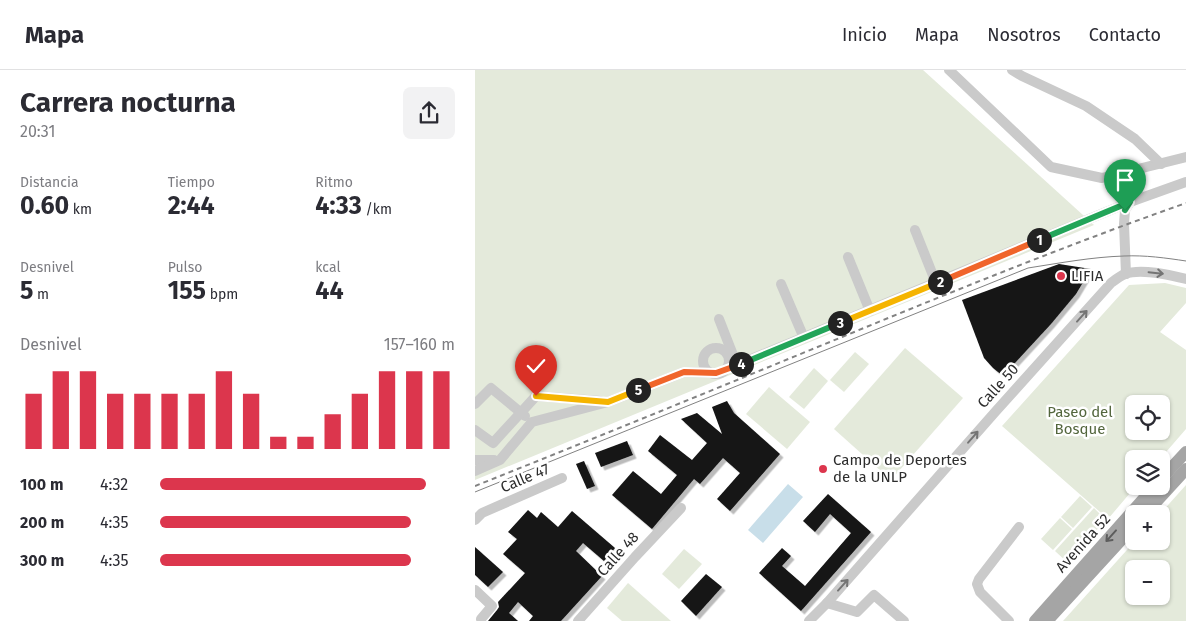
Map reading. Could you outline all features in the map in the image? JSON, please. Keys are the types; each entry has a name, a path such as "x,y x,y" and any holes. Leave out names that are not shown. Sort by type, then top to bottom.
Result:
{"main road":[{"path":"1170,469 1186,452"},
{"path":"1153,505 1186,469"},
{"name":"Avenida 52","path":"1035,621 1147,495"},
{"name":"Avenida 52","path":"1047,621 1125,536"}],"street":[{"path":"949,70 1051,167 1102,178 1186,157"},
{"path":"1012,70 1086,106 1135,139 1161,164"},
{"path":"475,470 500,460 532,422 608,402 684,372 718,373 1130,202 1186,182"},
{"path":"1130,202 1125,210 1124,224 1126,274 1145,272 1170,274 1186,279"},
{"path":"915,230 936,283"},
{"path":"848,257 870,311"},
{"name":"Calle 50","path":"809,621 1111,283 1126,274"},
{"path":"781,284 804,338"},
{"path":"719,319 738,365"},
{"path":"699,373 703,358 707,351 711,349 723,350 727,356 728,364 726,368 718,373 708,370 703,363 703,358"},
{"path":"475,404 491,388 532,422"},
{"path":"475,430 493,443 536,396 608,402"},
{"path":"475,460 500,460"},
{"name":"Calle 47","path":"475,520 482,512 562,478"},
{"name":"Calle 48","path":"578,621 681,508"},
{"path":"1009,621 980,592 977,584 1019,527"},
{"path":"475,590 492,606 480,618"},
{"path":"827,603 857,612 874,595 904,621"}],"green space":[{"path":"475,70 923,70 1094,225 475,480"},
{"name":"Paseo del Bosque","path":"1165,283 1186,288 1186,303 1160,332 1186,350 1186,429 1168,450 1125,450 1125,495 1128,495 1108,519 1002,426 1129,285"},
{"path":"905,348 963,398 891,480 834,429"},
{"path":"855,352 869,364 844,392 830,380"},
{"path":"814,368 828,381 804,409 789,397"},
{"path":"769,387 810,422 787,449 746,414"},
{"path":"1186,485 1186,621 1063,621 1127,550 1170,550 1170,505 1168,505"},
{"path":"1080,496 1092,507 1073,528 1061,517"},
{"path":"1094,508 1106,520 1067,562 1055,551"},
{"path":"1060,518 1072,529 1053,550 1041,539"},
{"path":"684,549 702,564 679,589 662,574"},
{"path":"628,583 671,621 622,621 607,608"}],"water":[{"path":"788,484 803,497 763,543 748,530"}],"building":[{"path":"1059,264 1091,269 1076,294 1003,376 984,358 962,300"},
{"path":"727,401 734,413 780,454 730,511 717,499 740,473 723,458 700,484 694,479 652,529 612,495 633,471 661,494 677,475 648,451 660,435 692,460 707,443 681,419 697,413 722,434 712,407"},
{"path":"627,441 633,455 601,467 595,453"},
{"path":"584,461 595,486 587,489 576,464"},
{"path":"828,494 871,532 801,611 759,573 782,548 791,556 782,566 805,586 851,533 830,514 815,532 803,521"},
{"path":"528,510 537,518 541,512 558,527 572,511 615,548 604,561 583,543 576,551 602,576 561,621 529,621 533,616 518,602 509,613 518,621 488,621 499,607 498,602 525,573 503,554 517,539 508,532"},
{"path":"475,547 503,572 488,587 475,575"},
{"path":"706,574 722,587 696,616 681,601"}],"tram line":[{"path":"475,492 1028,268 1124,256 1148,256 1186,261"}],"railway":[{"path":"475,486 970,285 1186,203"}],"place":[{"name":"LIFIA","path":"1061,276"},
{"name":"Campo de Deportes de la UNLP","path":"823,469"}],"route":[{"path":"536,396 608,402 684,372 720,372 1130,202 1125,210"}]}
